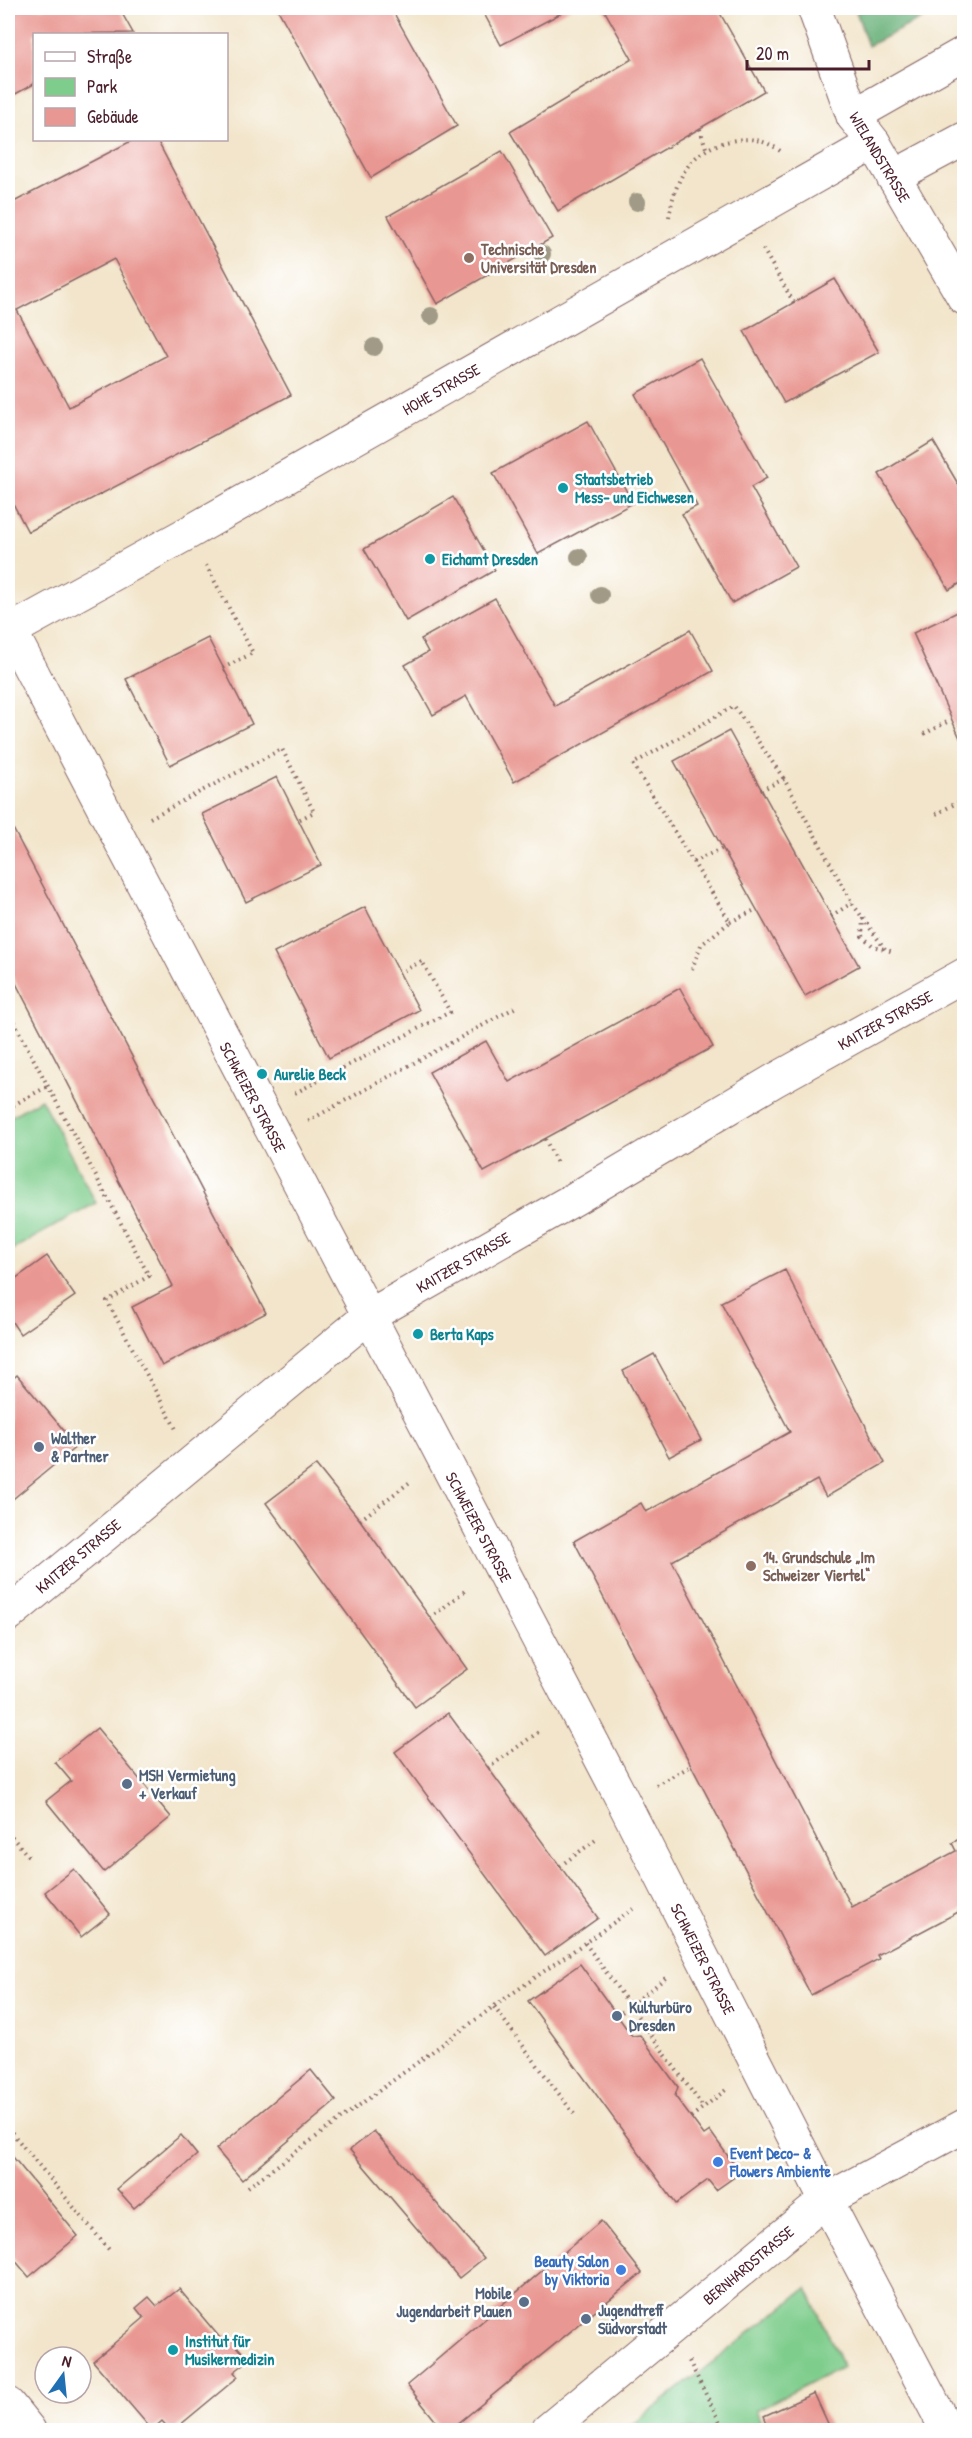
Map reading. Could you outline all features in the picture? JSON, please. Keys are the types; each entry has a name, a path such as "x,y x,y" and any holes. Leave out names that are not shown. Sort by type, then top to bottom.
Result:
{"street":[{"name":"WIELANDSTRASSE","path":"814,8 853,116 874,143 964,298"},
{"path":"853,116 964,53"},
{"path":"893,177 964,139"},
{"name":"HOHE STRASSE","path":"8,630 188,533 874,143"},
{"name":"SCHWEIZER STRASSE","path":"8,630 622,1799 826,2200 947,2430"},
{"name":"KAITZER STRASSE","path":"8,1615 369,1316 576,1198 775,1080 964,975"},
{"name":"BERNHARDSTRASSE","path":"548,2430 826,2200 964,2126"},
{"path":"8,2404 29,2430"}],"path":[{"path":"700,129 706,148"},
{"path":"676,256 669,218 672,197 692,159 706,148 726,141 746,138 765,141 781,151 809,179"},
{"path":"743,217 794,303"},
{"path":"188,533 253,652 223,668"},
{"path":"730,922 633,764 734,706 784,779 852,903 885,949"},
{"path":"924,734 947,722"},
{"path":"117,835 282,749 315,812 298,820"},
{"path":"762,790 784,779"},
{"path":"936,814 964,799"},
{"path":"693,862 723,848"},
{"path":"831,916 852,903"},
{"path":"692,969 701,945 730,922 757,909"},
{"path":"863,918 862,936 873,946 893,952"},
{"path":"260,1111 450,1012 422,961 399,973"},
{"path":"275,1140 518,1006"},
{"path":"8,1011 149,1276 107,1302 194,1461"},
{"path":"8,1108 48,1086"},
{"path":"360,1520 410,1482"},
{"path":"430,1618 466,1590"},
{"path":"488,1768 540,1731"},
{"path":"666,1779 693,1765"},
{"path":"8,1835 28,1856"},
{"path":"560,1866 597,1839"},
{"path":"248,2187 494,2007 633,1909"},
{"path":"585,1943 703,2107"},
{"path":"617,2016 668,1976"},
{"path":"494,2007 574,2114"},
{"path":"691,2116 727,2089"},
{"path":"8,2128 111,2252"},
{"path":"672,2328 724,2430"}],"green space":[{"path":"855,8 942,8 868,46"},
{"path":"41,1099 96,1203 8,1252 8,1118"},
{"path":"807,2288 843,2367 756,2410 764,2430 626,2430"}],"building":[{"path":"8,8 119,8 133,33 33,33 33,85 8,98"},
{"path":"277,8 391,8 457,126 371,178"},
{"path":"481,8 571,8 501,45"},
{"path":"603,8 717,8 764,91 558,211 510,132 632,59"},
{"path":"131,141 158,141 291,395 28,532 8,494 8,205","holes":["114,259 166,356 69,407 17,310"]},
{"path":"502,151 552,238 437,304 388,216"},
{"path":"835,279 879,352 784,403 744,331"},
{"path":"700,358 767,478 751,487 796,567 732,603 682,514 697,506 635,394"},
{"name":"Staatsbetrieb Mess- und Eichwesen","path":"588,421 633,503 538,554 493,473"},
{"path":"933,441 964,494 964,581 949,590 879,474"},
{"name":"Eichamt Dresden","path":"453,497 495,570 406,621 364,549"},
{"path":"495,598 555,706 690,630 713,671 514,782 466,696 433,715 405,665 428,652 421,639"},
{"path":"964,609 964,747 913,633"},
{"path":"208,638 252,724 170,765 126,679"},
{"path":"729,731 859,966 805,996 674,761"},
{"path":"277,777 321,865 246,902 202,814"},
{"path":"8,819 266,1313 162,1366 132,1307 173,1286 8,968"},
{"path":"365,907 419,1010 329,1058 274,953"},
{"path":"680,988 713,1047 484,1172 429,1072 486,1041 509,1082"},
{"path":"47,1256 75,1296 20,1334 8,1316 8,1284"},
{"path":"785,1270 885,1463 826,1497 817,1480 672,1561 852,1907 956,1851 952,1843 964,1836 964,1909 877,1955 879,1959 811,1995 574,1541 641,1503 646,1512 790,1432 721,1302"},
{"path":"654,1354 701,1440 669,1457 623,1371"},
{"path":"17,1375 77,1446 8,1503 8,1383"},
{"path":"316,1465 360,1520 467,1669 415,1707 266,1503"},
{"path":"448,1713 598,1918 545,1956 395,1752"},
{"path":"97,1728 171,1817 104,1872 46,1801 71,1781 55,1762"},
{"path":"74,1869 110,1914 81,1937 45,1892"},
{"path":"580,1964 632,2036 640,2035 678,2087 675,2096 704,2135 710,2131 740,2173 716,2190 708,2180 676,2204 528,2001"},
{"path":"311,2070 336,2101 242,2180 216,2149"},
{"path":"374,2131 484,2258 459,2278 350,2150"},
{"path":"181,2135 197,2155 134,2208 117,2189"},
{"path":"8,2151 78,2236 29,2277 8,2252"},
{"path":"601,2221 642,2273 450,2430 443,2430 407,2385"},
{"name":"Institut für Musikermedizin","path":"179,2289 221,2339 227,2335 249,2360 234,2372 238,2377 174,2430 170,2430 162,2421 152,2430 93,2361 144,2318 136,2308 149,2297 157,2306"},
{"path":"814,2393 831,2430 770,2430 764,2416"}],"place":[{"name":"Technische Universität Dresden","path":"469,258"},
{"name":"Staatsbetrieb Mess- und Eichwesen","path":"563,488"},
{"name":"Eichamt Dresden","path":"430,559"},
{"name":"Aurelie Beck","path":"262,1074"},
{"name":"Berta Kaps","path":"418,1334"},
{"name":"Walther & Partner","path":"39,1447"},
{"name":"14. Grundschule „Im Schweizer Viertel“","path":"751,1566"},
{"name":"MSH Vermietung + Verkauf","path":"127,1784"},
{"name":"Kulturbüro Dresden","path":"617,2016"},
{"name":"Event Deco- & Flowers Ambiente","path":"718,2162"},
{"name":"Beauty Salon by Viktoria","path":"621,2270"},
{"name":"Mobile Jugendarbeit Plauen","path":"524,2302"},
{"name":"Jugendtreff Südvorstadt","path":"586,2319"},
{"name":"Institut für Musikermedizin","path":"173,2350"}]}
